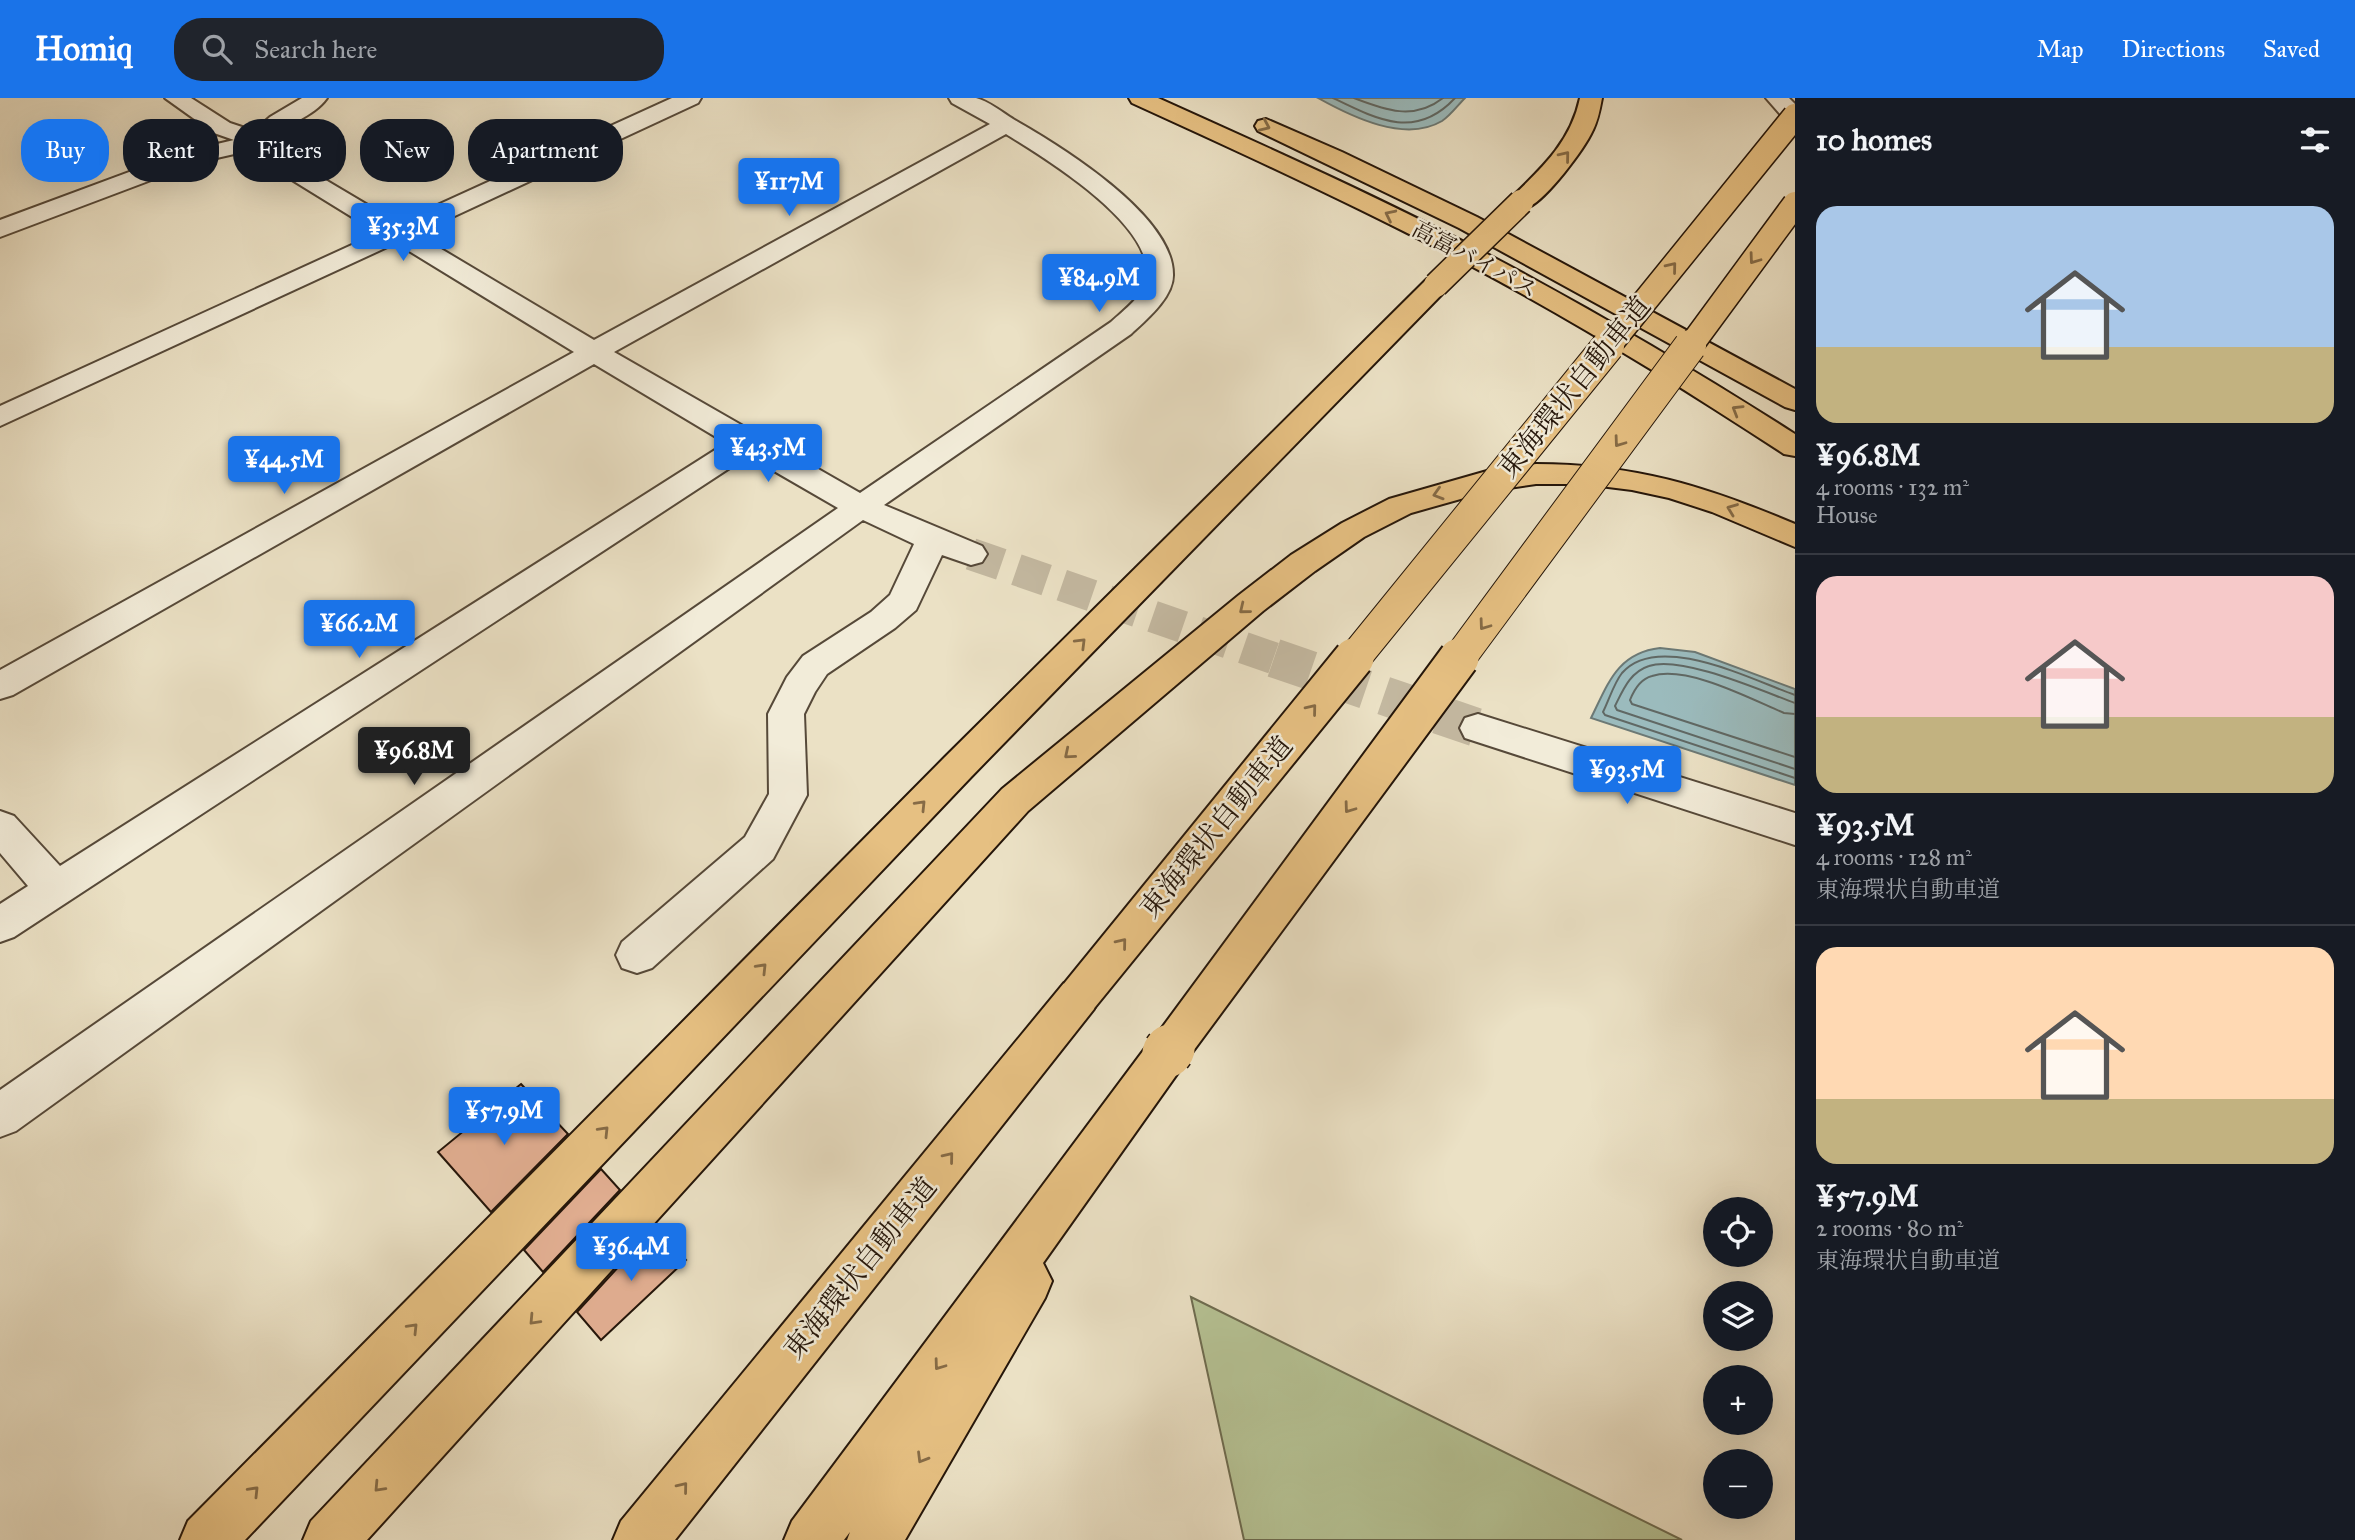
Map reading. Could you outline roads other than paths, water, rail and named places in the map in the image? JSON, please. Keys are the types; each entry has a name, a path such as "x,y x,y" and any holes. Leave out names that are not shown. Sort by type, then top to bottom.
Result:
{"highway":[{"name":"高富バイパス","path":"1140,98 1306,173 1434,237 1575,313 1795,447"},
{"path":"207,1540 958,766 1521,202 1576,143 1583,129 1591,98"},
{"path":"1271,104 1337,142 1475,210 1612,283 1795,400"},
{"name":"高富バイパス","path":"1239,114 1337,157 1465,220 1601,291 1795,400"},
{"name":"東海環状自動車道","path":"640,1540 1795,117"},
{"path":"811,1540 1795,204"},
{"path":"330,1540 1015,800 1303,563 1353,530 1400,506 1487,481 1536,474 1584,474 1632,480 1676,490 1723,505 1795,536"},
{"path":"874,1540 1156,1069"}],"street":[{"path":"176,98 222,128 233,132"},
{"path":"282,119 316,98"},
{"path":"0,417 691,98"},
{"path":"0,1116 862,506 1121,328 1147,302 1161,276 1155,246 1122,208 1076,167 960,98"},
{"path":"1777,98 1795,117"},
{"path":"0,687 594,352 1007,124"},
{"path":"0,229 191,157 233,147"},
{"path":"313,182 748,443 932,541 971,554"},
{"path":"0,925 748,443"},
{"path":"638,955 759,848 788,795 786,714 800,686 822,659 883,620 904,602 932,541"},
{"path":"1478,728 1795,830"},
{"path":"0,827 56,889"}],"water":[{"path":"1318,98 1465,98 1442,121 1412,129 1379,125"},
{"path":"1660,648 1695,652 1795,689 1795,785 1591,718 1609,682 1624,663 1645,651"}],"tunnel":[{"path":"971,554 1279,660"},
{"path":"1274,658 1478,728"}]}
